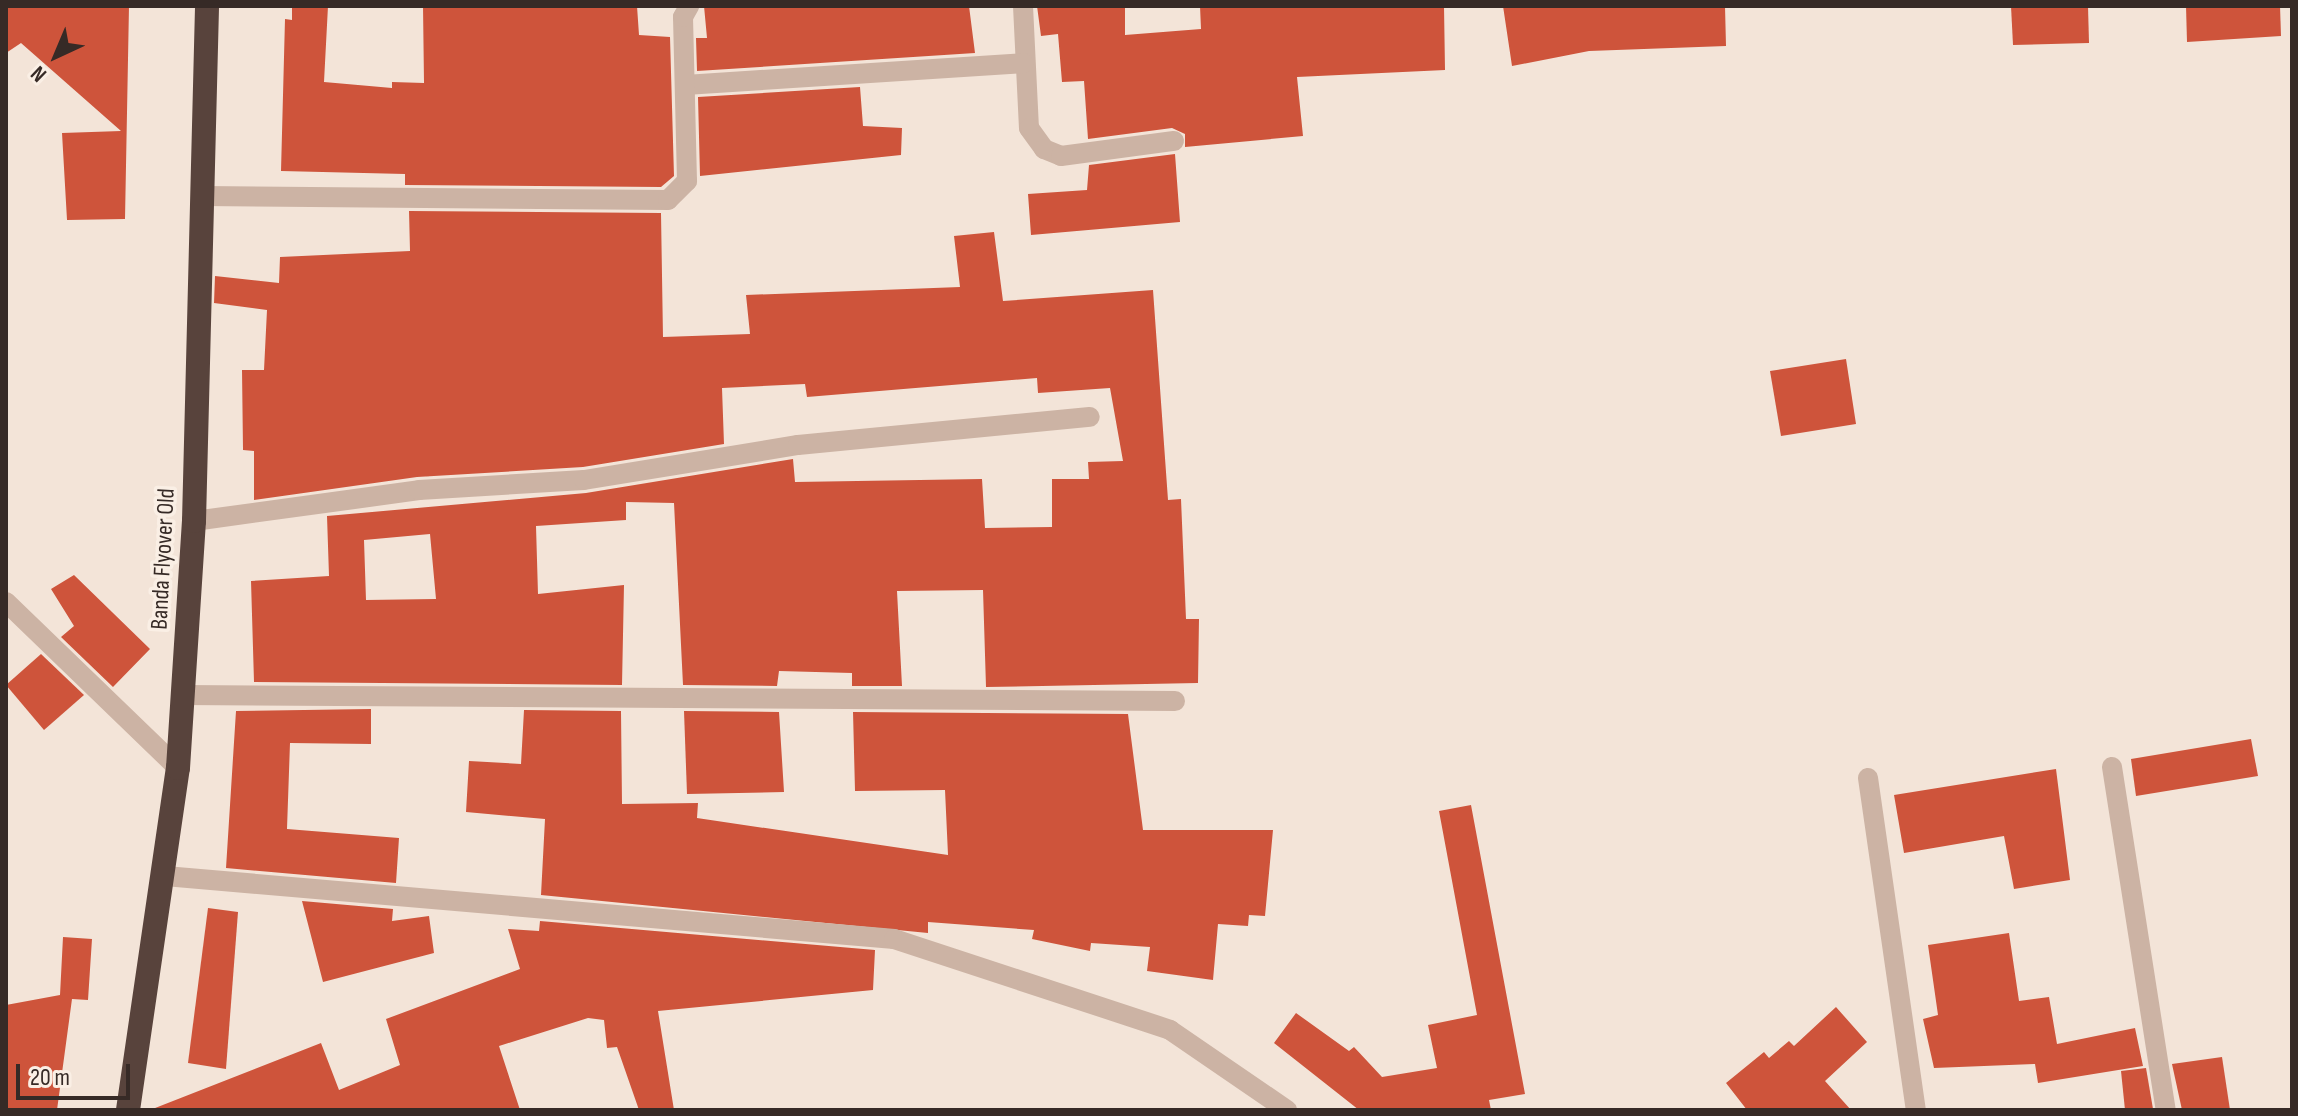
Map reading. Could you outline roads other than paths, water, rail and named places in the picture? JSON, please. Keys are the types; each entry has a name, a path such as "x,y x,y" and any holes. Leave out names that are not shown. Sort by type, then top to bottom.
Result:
{"highway":[{"name":"Banda Flyover Old","path":"128,1110 165,876 178,768 194,521 207,7"}],"street":[{"path":"202,196 668,200 687,181 683,17 689,6"},
{"path":"1023,6 1023,63 1029,128 1044,149 1061,156 1174,141"},
{"path":"685,85 1023,63"},
{"path":"194,521 419,490 584,480 798,445 1090,417"},
{"path":"6,602 178,768"},
{"path":"182,695 1175,701"},
{"path":"2112,767 2166,1110"},
{"path":"1868,778 1916,1110"},
{"path":"165,876 894,939 1170,1030 1287,1110"}]}
